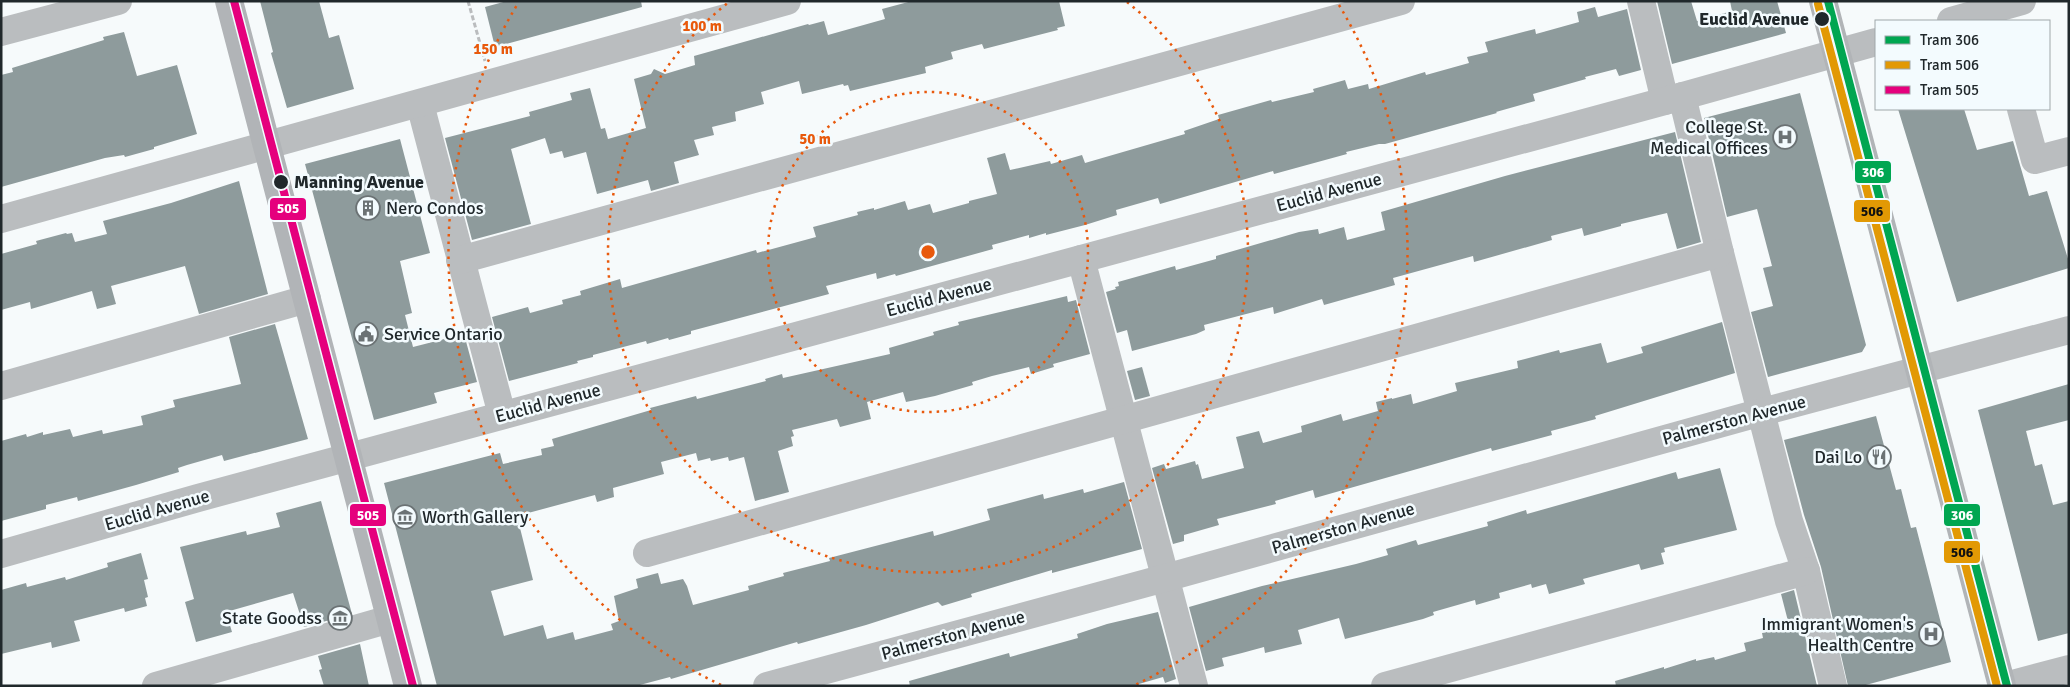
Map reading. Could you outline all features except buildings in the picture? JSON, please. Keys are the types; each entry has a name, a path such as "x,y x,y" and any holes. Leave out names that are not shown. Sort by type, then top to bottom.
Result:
{"main road":[{"path":"229,1 408,686"},
{"path":"1823,1 2004,686"}],"street":[{"path":"1,219 267,147 787,1"},
{"path":"460,260 1401,1"},
{"path":"1641,1 1674,99 1720,253 1789,521 1806,571 1834,686"},
{"path":"1,32 108,3"},
{"path":"1955,20 2005,8"},
{"name":"Euclid Avenue","path":"2,550 348,459 1674,99 1875,42"},
{"path":"420,104 502,416"},
{"path":"2021,110 2035,160 2069,151"},
{"path":"647,553 1720,253"},
{"path":"1080,259 1194,686"},
{"path":"1,386 307,299"},
{"name":"Palmerston Avenue","path":"768,686 1919,369 2069,330"},
{"path":"1384,686 1806,571"},
{"path":"156,686 390,619"},
{"path":"2004,686 2069,669"}],"path":[{"path":"468,1 491,84"}],"tram line":[{"name":"505","path":"234,1 413,686"},
{"name":"306","path":"1828,1 2007,686"},
{"name":"506","path":"1818,4 1997,686"}],"place":[{"name":"Euclid Avenue","path":"1822,19"},
{"name":"College St. Medical Offices","path":"1785,137"},
{"name":"Manning Avenue","path":"281,182"},
{"name":"Nero Condos","path":"368,208"},
{"name":"Service Ontario","path":"366,334"},
{"name":"Dai Lo","path":"1879,457"},
{"name":"Worth Gallery","path":"405,517"},
{"name":"State Goodss","path":"340,618"},
{"name":"Immigrant Women's Health Centre","path":"1931,634"}]}
